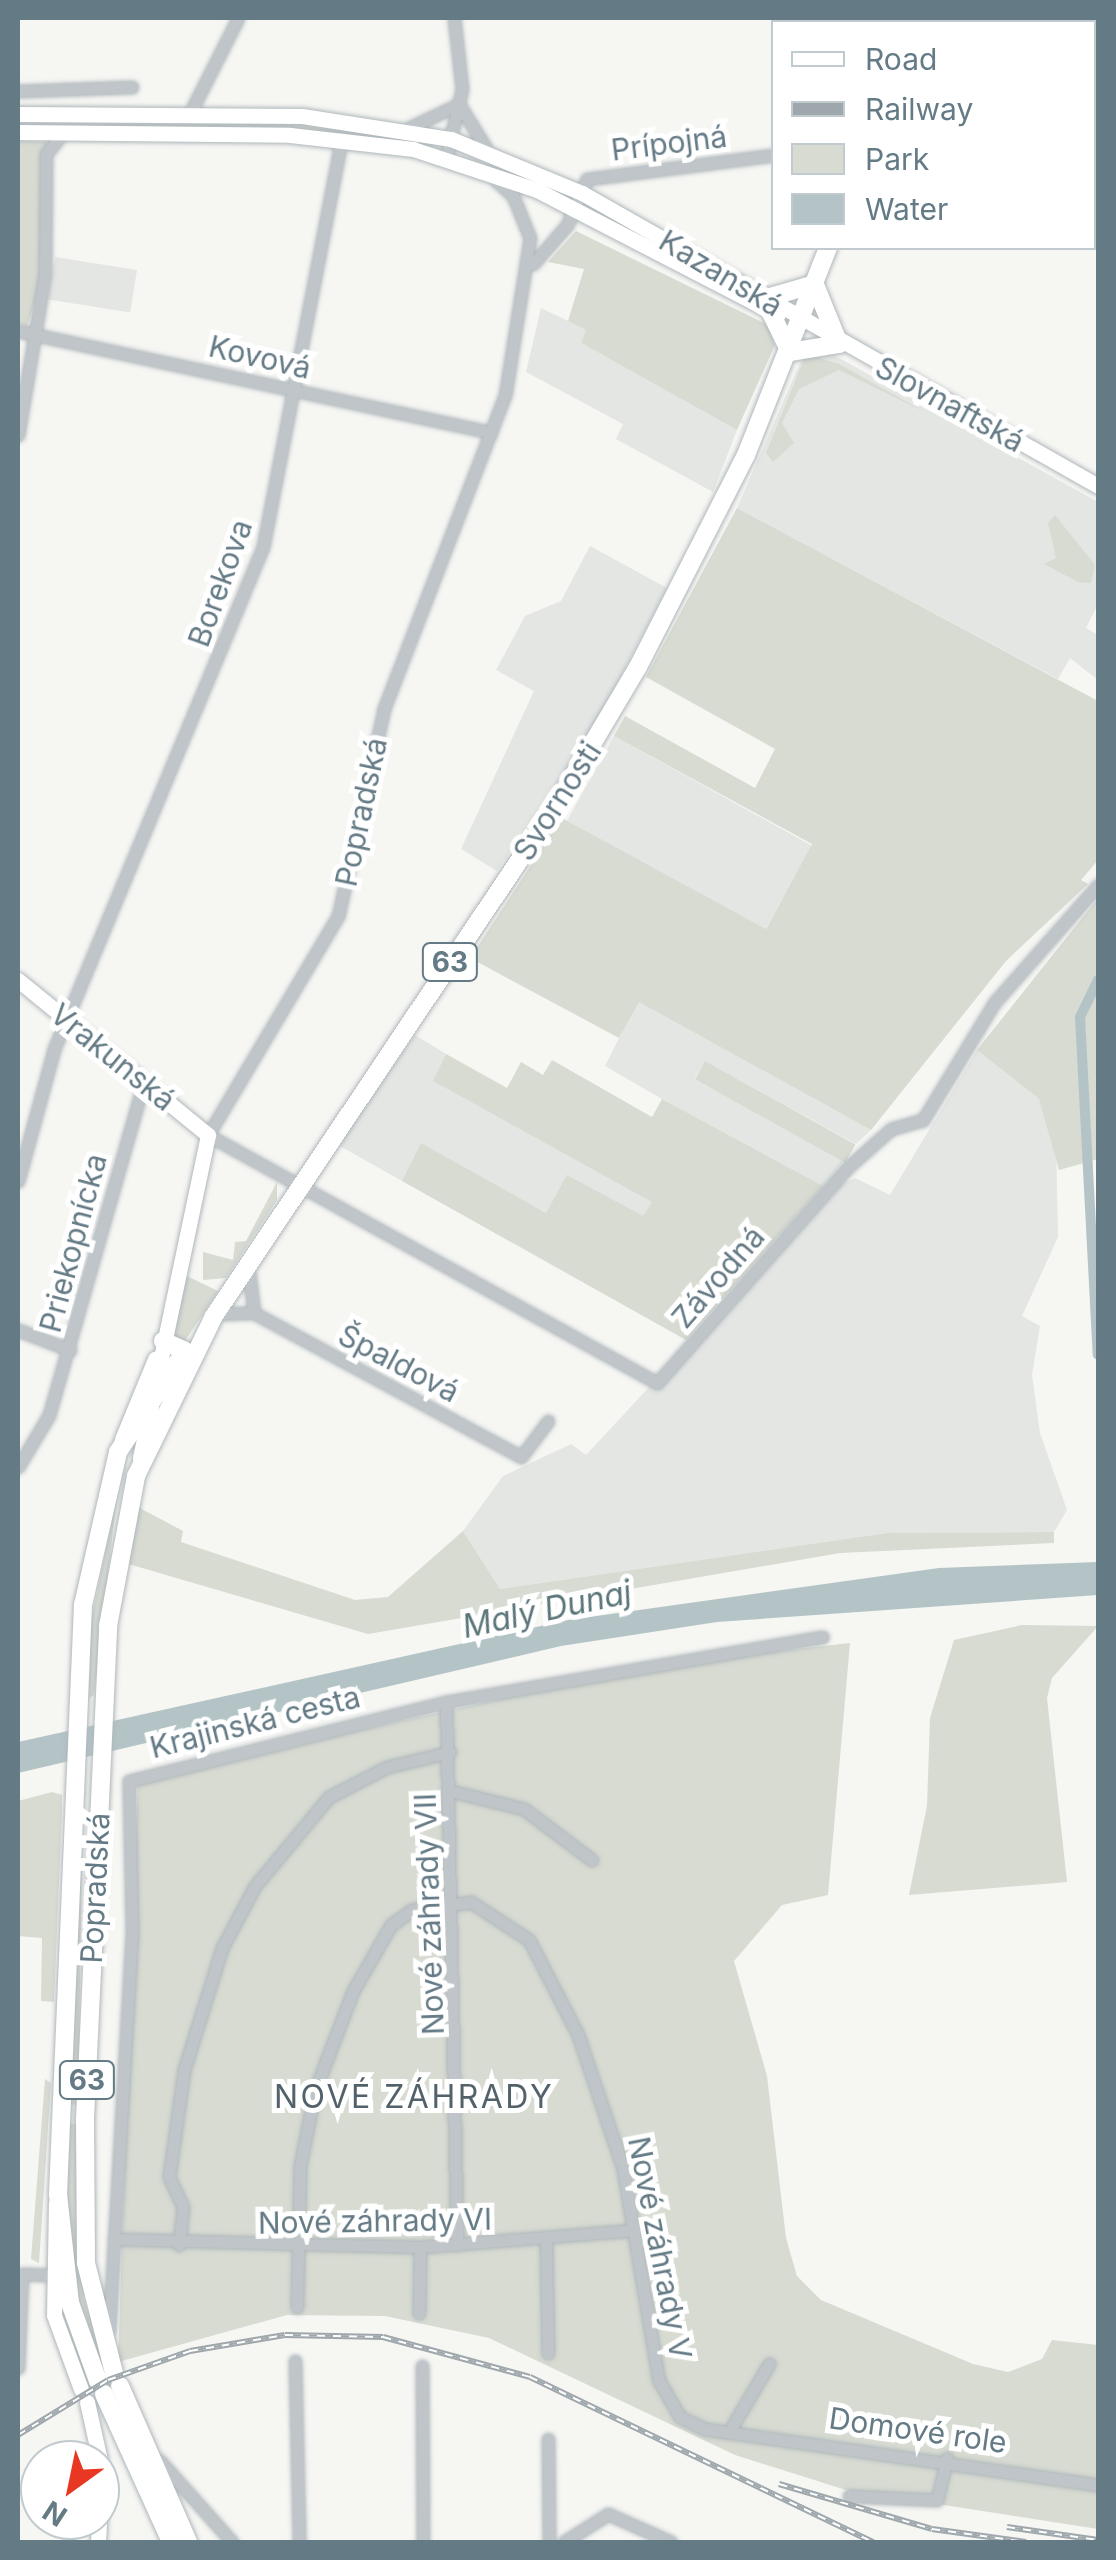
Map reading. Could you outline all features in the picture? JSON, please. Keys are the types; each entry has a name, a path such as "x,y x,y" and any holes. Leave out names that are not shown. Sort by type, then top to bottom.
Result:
{"main road":[{"name":"Kazanská","path":"18,114 223,114 409,128 451,139 582,194 801,322"},
{"name":"Kazanská","path":"18,132 342,138 446,158 484,170 574,210 771,305"},
{"name":"Svornosti","path":"136,1476 214,1316 601,732 708,535 790,352 827,250"},
{"path":"815,284 839,344 790,352 771,305 815,284"},
{"name":"Slovnaftská","path":"801,322 1098,486"},
{"name":"Vrakunská","path":"18,980 208,1135"},
{"name":"Popradská","path":"102,2384 88,2281 83,2198 102,1702 136,1476 208,1135"},
{"name":"Svornosti","path":"152,1403 185,1350 214,1316"},
{"path":"162,1341 185,1350"},
{"name":"Popradská","path":"102,2384 70,2303 58,2194 78,1710 87,1569 118,1452 162,1341"},
{"name":"Popradská","path":"118,1452 152,1403"},
{"path":"58,2194 49,2275 57,2330 102,2384 101,2440"},
{"name":"63","path":"102,2384 149,2448 188,2542"},
{"name":"63","path":"102,2384 172,2542"}],"street":[{"path":"190,113 202,98 238,18"},
{"path":"446,158 460,102 454,18"},
{"path":"18,91 132,88"},
{"path":"202,98 223,114"},
{"path":"409,128 460,102"},
{"path":"460,102 489,153"},
{"path":"18,435 36,332 45,157 63,132"},
{"name":"Borekova","path":"18,1181 69,1022 255,568 299,391 342,138"},
{"name":"Prípojná","path":"582,194 587,179 771,155"},
{"name":"Popradská","path":"208,1135 338,916 384,708 491,432 531,267 523,212 484,170"},
{"name":"Popradská","path":"531,267 582,194"},
{"name":"Kovová","path":"18,330 491,432"},
{"name":"Závodná","path":"208,1135 657,1383 846,1169 891,1129 923,1120 994,1003 1098,885"},
{"name":"Priekopnícka","path":"18,1467 44,1428 70,1350 144,1082"},
{"path":"277,1174 283,1210"},
{"path":"214,1316 233,1308 254,1314 248,1264"},
{"name":"Špaldová","path":"254,1314 521,1457 548,1421"},
{"path":"18,1330 70,1350"},
{"name":"Krajinská cesta","path":"102,2384 132,1929 129,1781 446,1702 822,1637"},
{"name":"Nové záhrady VII","path":"446,1702 451,1790 457,2245"},
{"path":"179,2245 183,2206 169,2177 184,2070 222,1948 254,1886 329,1797 388,1766 450,1752"},
{"path":"451,1790 524,1809 592,1860"},
{"path":"297,2307 296,2248 315,2090 368,1957 412,1910 453,1902"},
{"name":"Nové záhrady V","path":"453,1902 500,1912 539,1954 609,2118 636,2230 666,2398 691,2424 730,2430"},
{"name":"Nové záhrady VI","path":"114,2239 179,2245 420,2248 546,2243 636,2230"},
{"path":"546,2243 548,2353"},
{"path":"419,2313 420,2248"},
{"path":"18,2368 22,2274 49,2275"},
{"path":"295,2361 299,2542"},
{"path":"730,2430 769,2364"},
{"path":"422,2366 424,2542"},
{"name":"Domové role","path":"730,2430 947,2458 1098,2485"},
{"path":"548,2439 549,2542"},
{"path":"149,2448 232,2542"},
{"path":"849,2496 936,2500 947,2458"},
{"path":"564,2542 608,2514 671,2542"}],"shaded area":[{"path":"55,257 137,270 130,312 48,299"},
{"path":"541,308 587,330 581,343 737,430 713,492 616,439 623,424 526,372"},
{"path":"832,354 1098,502 1098,604 1086,628 1098,635 1098,680 1070,658 1058,679 737,508 803,356"},
{"path":"590,546 667,588 597,722 497,871 461,849 534,691 496,670 525,616 561,601"},
{"path":"614,736 812,846 765,930 567,821"},
{"path":"638,1001 871,1130 856,1144 705,1061 694,1079 844,1161 823,1186 662,1099 605,1066"},
{"path":"415,1035 446,1054 434,1081 653,1201 644,1217 547,1214 422,1144 402,1181 338,1145"},
{"path":"977,1050 1039,1099 1056,1139 1058,1237 1022,1316 1040,1326 1032,1375 1040,1433 1067,1510 1054,1532 887,1533 500,1589 463,1531 503,1476 571,1444 586,1455 651,1385 667,1380 842,1184 855,1178 890,1195"}],"green space":[{"path":"300,123 375,130 436,143 18,125"},
{"path":"18,141 46,142 39,289 27,327 18,324"},
{"path":"576,231 768,325 775,345 737,430 581,343 586,330 568,321 584,269 548,262"},
{"path":"806,354 839,364 927,413 839,370 799,389 782,423 794,443 773,462 766,453"},
{"path":"737,508 1098,701 1098,860 1081,880 1088,884 1006,961 871,1130 639,1002 619,1038 470,958 562,818 766,929 812,844 614,736 625,716 755,788 775,749 646,677"},
{"path":"1055,515 1095,565 1091,583 1078,582 1044,564 1056,558 1048,523"},
{"path":"1098,898 1098,1159 1059,1170 1039,1099 977,1050"},
{"path":"446,1054 507,1088 521,1062 543,1075 552,1060 652,1117 662,1099 823,1186 686,1340 402,1181 421,1143 546,1213 567,1175 643,1216 652,1202 433,1081"},
{"path":"705,1061 855,1144 845,1163 695,1079"},
{"path":"277,1182 277,1200 226,1278 203,1280 203,1252 233,1260 235,1242 246,1241"},
{"path":"187,1276 218,1291 181,1347 169,1335"},
{"path":"117,1496 94,1695 89,1698 90,1627"},
{"path":"136,1506 183,1531 181,1542 355,1600 388,1597 463,1531 500,1589 887,1533 1054,1532 1054,1543 840,1553 368,1634 125,1563"},
{"path":"1022,1625 1098,1626 1052,1678 1047,1698 1067,1882 909,1895 927,1806 930,1718 954,1640"},
{"path":"850,1643 828,1895 782,1905 734,1961 767,2076 786,2238 797,2276 821,2300 973,2364 1008,2372 1042,2359 1052,2340 1098,2345 1098,2529 846,2490 735,2455 489,2338 385,2316 287,2315 118,2362 138,1779 655,1665"},
{"path":"52,1792 62,1795 54,2002 41,2001 42,1938 18,1936 18,1801"},
{"path":"83,1803 78,2104 70,2105"},
{"path":"45,2079 51,2083 39,2263 31,2259"},
{"path":"68,2124 80,2124 84,2298 110,2382 164,2494 127,2434 81,2316 68,2242"}],"water":[{"path":"1098,1562 1098,1595 717,1622 561,1646 18,1773 18,1742 568,1620 939,1568"}],"waterway":[{"path":"1098,980 1080,1017 1098,1355"}],"railway":[{"path":"18,2435 108,2380 190,2351 285,2335 383,2337 530,2377 873,2542"},
{"path":"779,2484 932,2529 1026,2542"},
{"path":"1007,2527 1098,2540"}],"district":[{"name":"NOVÉ ZÁHRADY","path":"414,2097"}],"water label":[{"name":"Malý Dunaj","path":"547,1610"}]}
